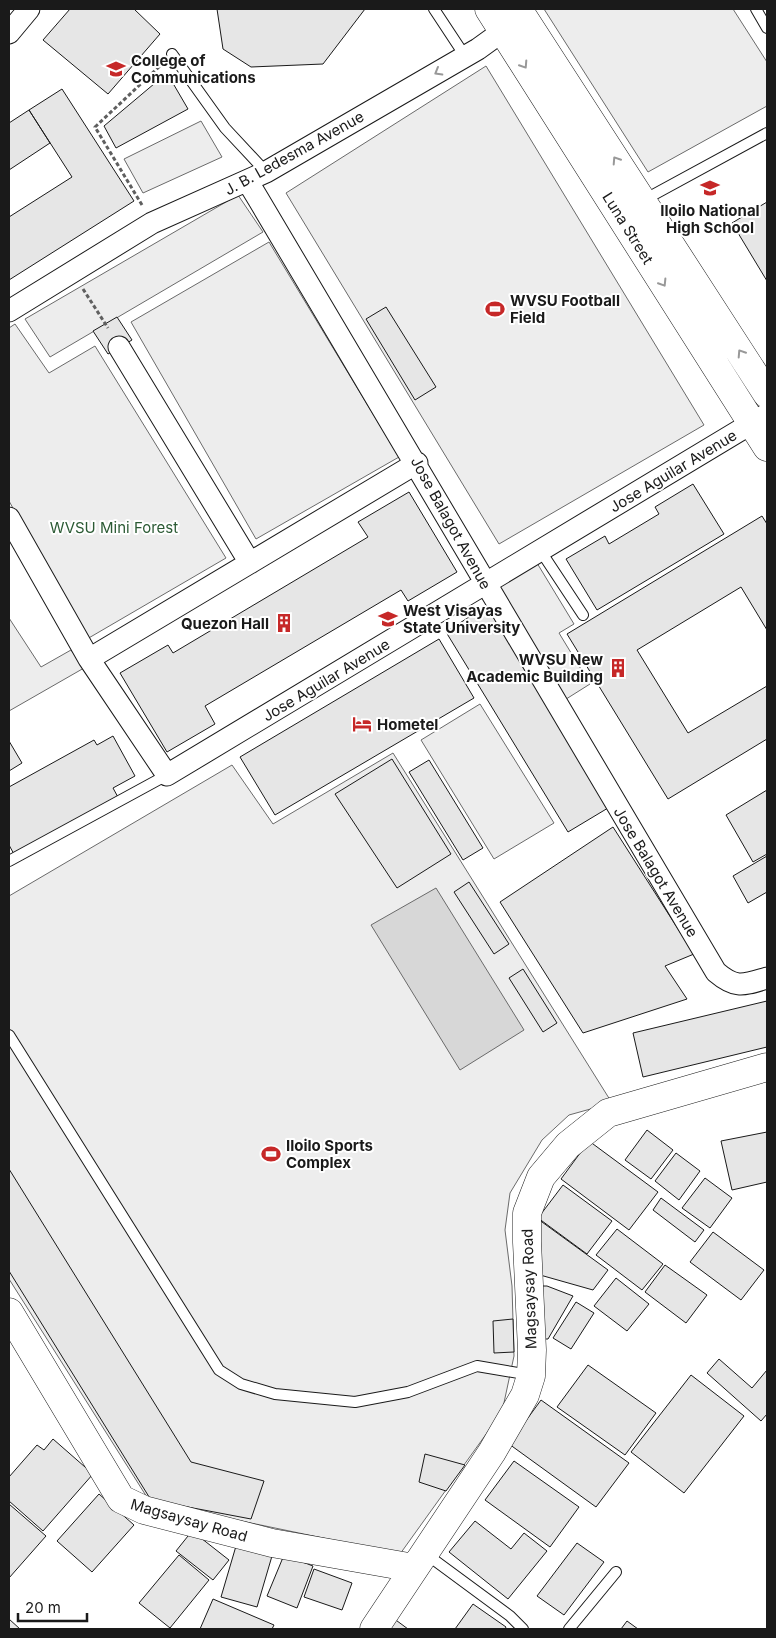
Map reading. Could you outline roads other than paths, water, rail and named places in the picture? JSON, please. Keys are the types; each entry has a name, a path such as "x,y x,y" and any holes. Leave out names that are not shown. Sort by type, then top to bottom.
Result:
{"street":[{"path":"9,34 29,9"},
{"name":"Luna Street","path":"489,9 514,19 760,419 767,447"},
{"name":"J. B. Ledesma Avenue","path":"9,311 152,223 248,182 266,172 465,56 514,19"},
{"name":"Jose Balagot Avenue","path":"248,182 417,463 485,584 716,972 728,983 746,984 767,978"},
{"name":"Luna Street","path":"630,207 767,394"},
{"path":"119,346 250,563"},
{"name":"Jose Aguilar Avenue","path":"167,775 760,419"},
{"path":"89,659 417,463"},
{"path":"9,518 89,659 167,775"},
{"name":"Magsaysay Road","path":"374,1629 492,1452 525,1395 531,1376 532,1350 526,1242 527,1213 541,1177 568,1145 608,1113 767,1067"},
{"name":"Magsaysay Road","path":"9,1312 121,1499 144,1510 272,1543 419,1561"}],"lane":[{"path":"434,9 465,56"},
{"path":"756,9 767,28"},
{"path":"172,54 225,128 266,172"},
{"path":"630,207 767,133"},
{"path":"540,550 583,615"},
{"name":"Jose Aguilar Avenue","path":"9,861 107,810 167,775"},
{"path":"9,1035 219,1370 241,1384 275,1394 355,1402 408,1392 477,1366 531,1376"},
{"path":"419,1561 510,1616 523,1629"},
{"path":"569,1629 616,1572"}],"place":[{"name":"College of Communications","path":"116,69"},
{"name":"Iloilo National High School","path":"710,188"},
{"name":"WVSU Football Field","path":"495,309"},
{"name":"West Visayas State University","path":"388,619"},
{"name":"Quezon Hall","path":"284,623"},
{"name":"WVSU New Academic Building","path":"618,668"},
{"name":"Hometel","path":"362,724"},
{"name":"Iloilo Sports Complex","path":"271,1154"}],"park label":[{"name":"WVSU Mini Forest","path":"114,527"}]}
